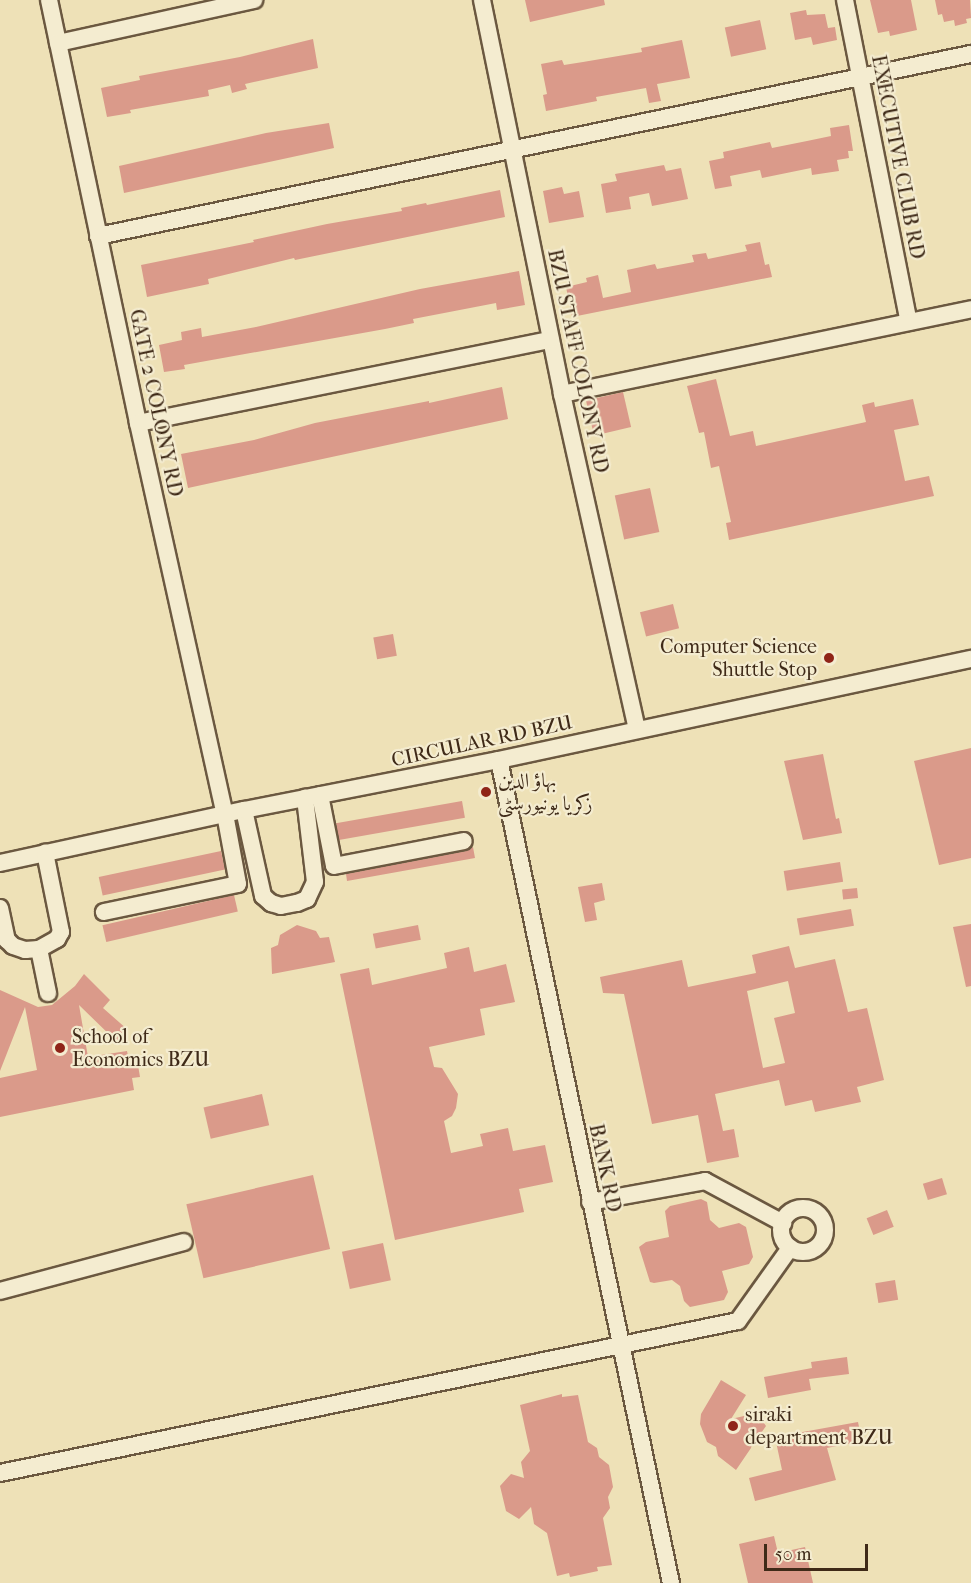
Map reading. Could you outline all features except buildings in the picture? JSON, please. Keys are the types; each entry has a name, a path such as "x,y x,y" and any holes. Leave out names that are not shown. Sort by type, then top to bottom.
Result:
{"street":[{"name":"GATE 2 COLONY RD","path":"49,0 138,423 225,814 238,884 104,912"},
{"path":"58,43 255,0"},
{"name":"BZU STAFF COLONY RD","path":"482,0 562,394 637,730"},
{"name":"EXECUTIVE CLUB RD","path":"845,0 909,322"},
{"path":"98,236 971,54"},
{"path":"562,394 971,309"},
{"path":"138,423 551,340"},
{"name":"CIRCULAR RD BZU","path":"0,863 971,659"},
{"name":"BANK RD","path":"499,760 671,1583"},
{"path":"244,810 262,896 271,903 281,906 297,903 307,899 315,882 312,797"},
{"path":"312,797 334,866 464,841"},
{"path":"0,908 7,940 13,946 39,949 52,944 61,932 45,853"},
{"path":"39,949 48,993"},
{"path":"590,1202 705,1181 783,1223"},
{"path":"804,1208 817,1213 824,1224 824,1238 815,1248 802,1252 790,1248 782,1236 783,1223 791,1212 804,1208"},
{"path":"0,1291 184,1242"},
{"path":"0,1473 738,1321 790,1248"}],"place":[{"name":"Computer Science Shuttle Stop","path":"829,658"},
{"name":"بہاؤ الدین زکریا یونیورسٹی","path":"486,792"},
{"name":"School of Economics BZU","path":"60,1048"},
{"name":"siraki department BZU","path":"733,1426"}]}
